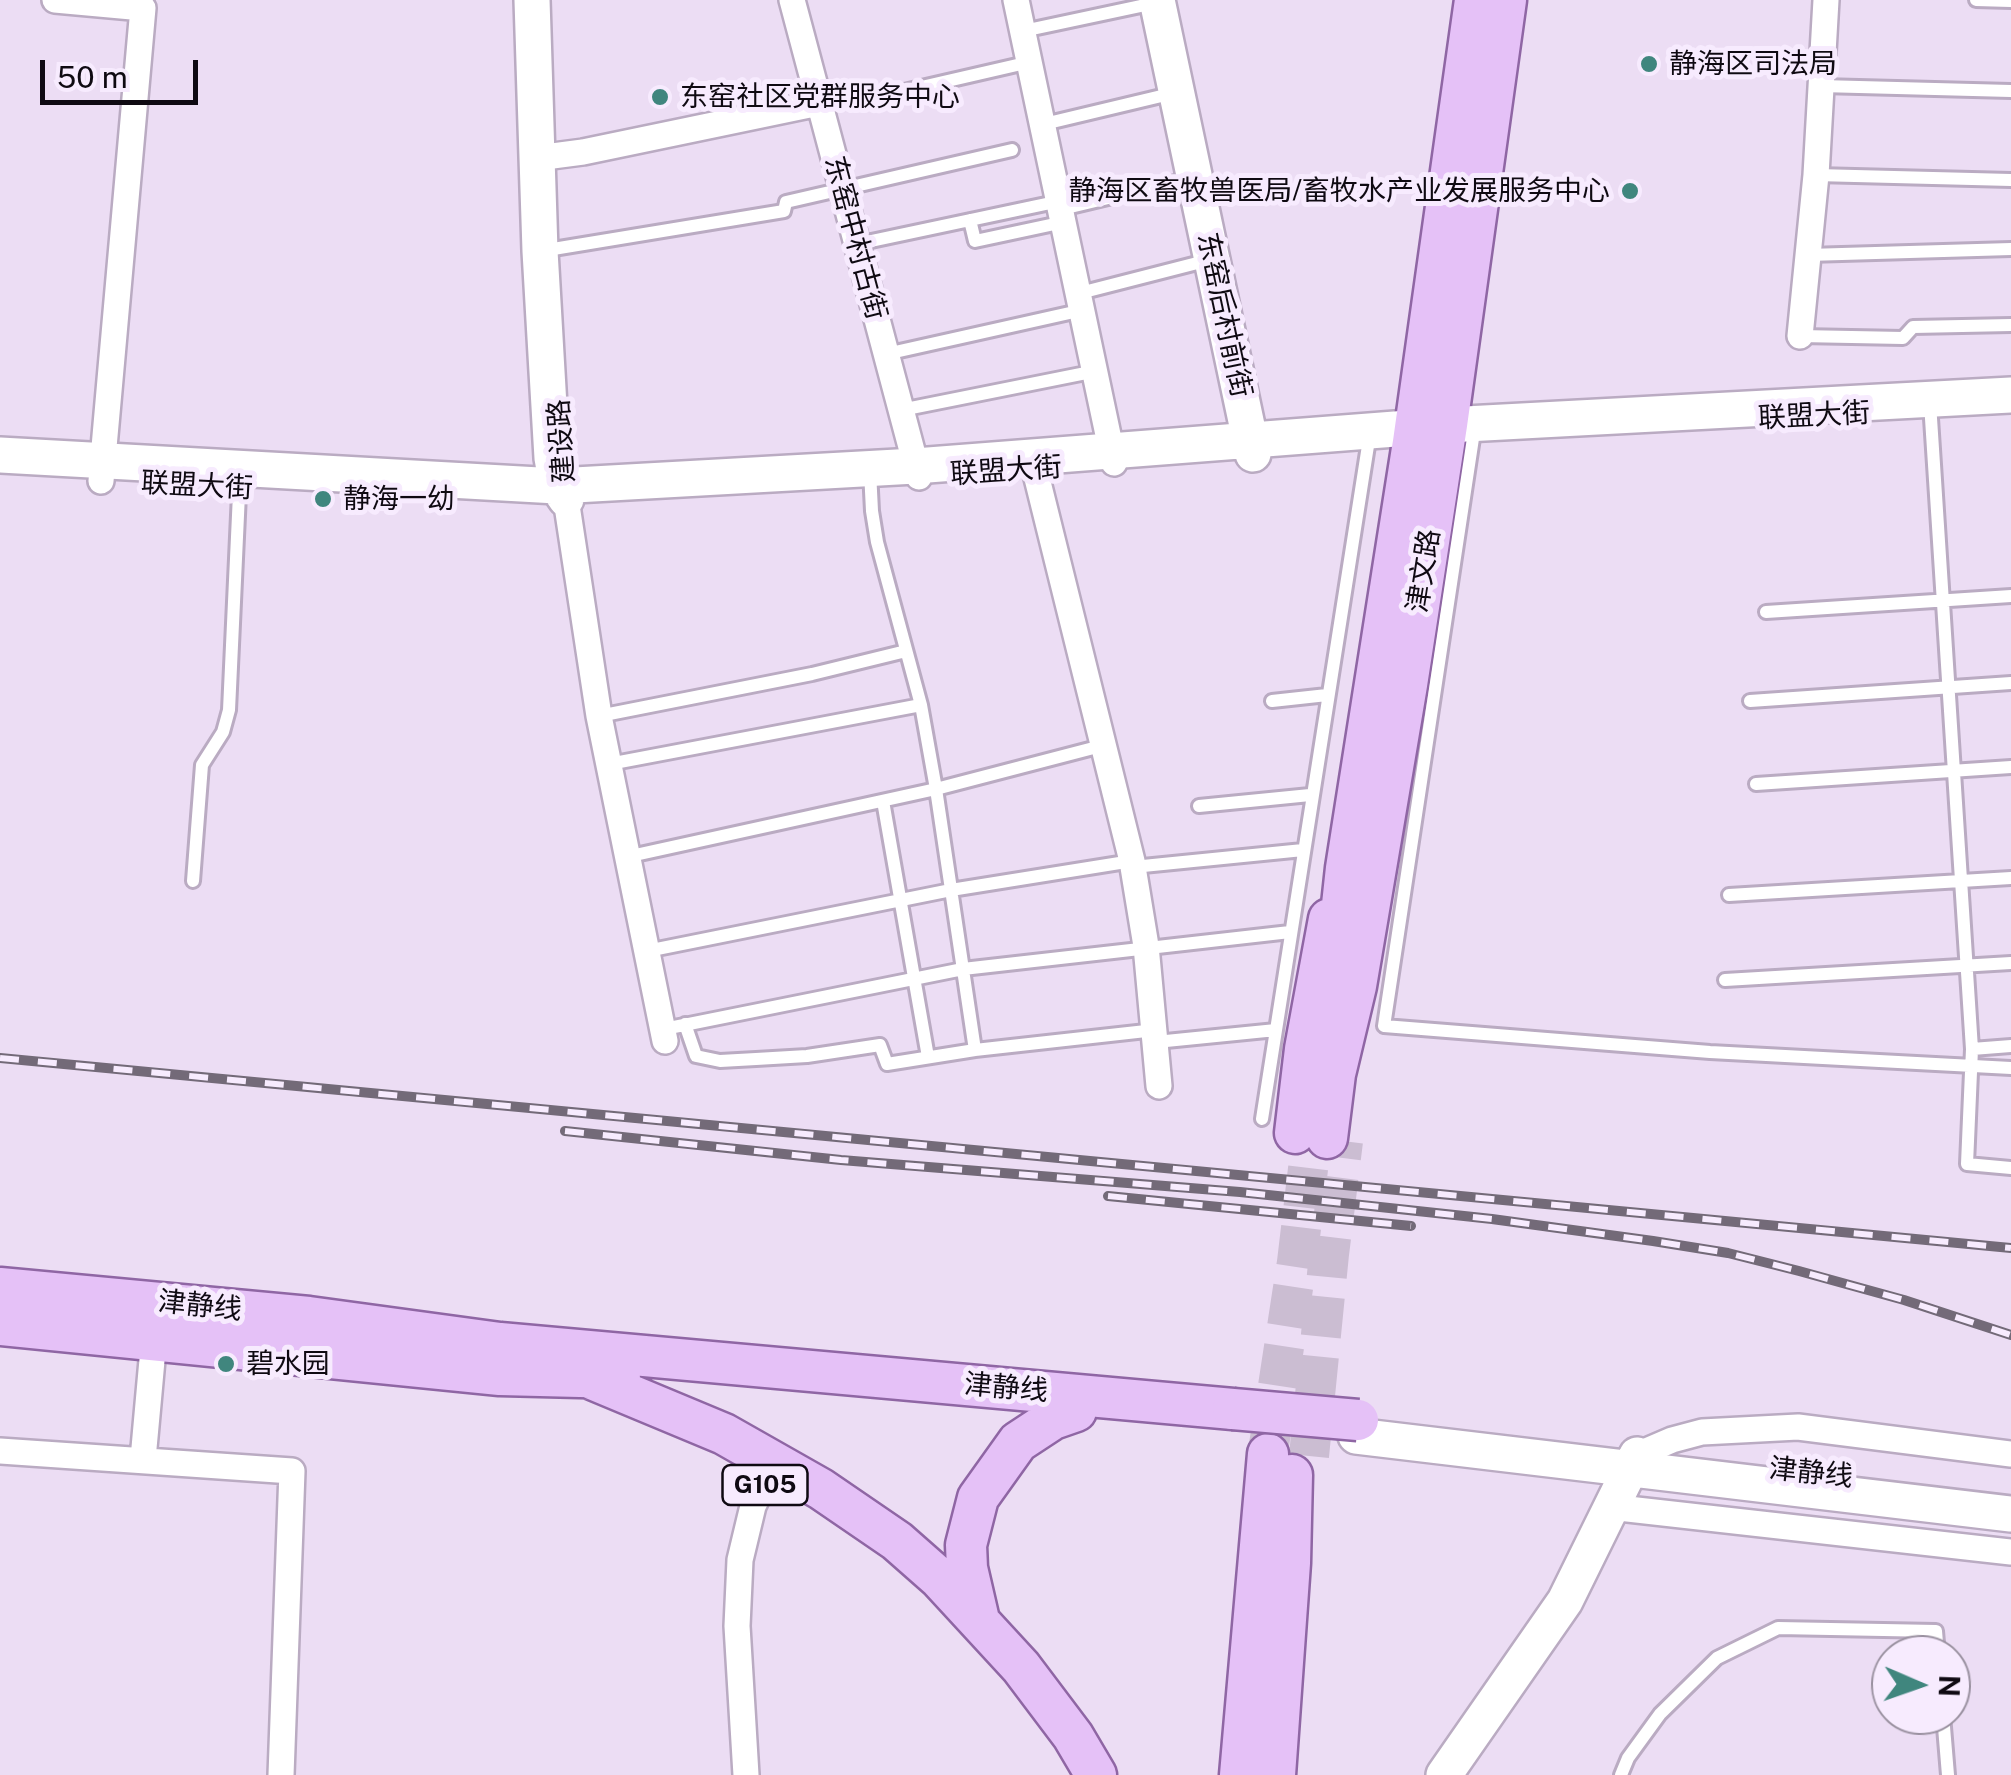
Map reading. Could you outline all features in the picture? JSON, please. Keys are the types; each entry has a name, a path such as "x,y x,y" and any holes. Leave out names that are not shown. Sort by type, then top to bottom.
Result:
{"main road":[{"name":"建设路","path":"532,0 543,158"},
{"name":"建设路","path":"542,0 552,458 563,490"},
{"name":"津文路","path":"1308,1133 1305,1049 1327,924 1346,868 1445,432 1475,0"},
{"name":"津文路","path":"1308,1133 1342,1040 1356,986 1445,432 1506,0"},
{"name":"东窑后村前街","path":"1157,1 1252,448"},
{"path":"1931,405 2011,395"},
{"name":"联盟大街","path":"870,474 1445,432 2011,404"},
{"path":"0,456 102,471 563,490 870,474"},
{"name":"联盟大街","path":"0,475 102,471"},
{"name":"津静线","path":"0,1288 156,1320 500,1359 1357,1428 2011,1514"},
{"name":"津静线","path":"0,1325 156,1320"},
{"name":"津静线","path":"500,1359 588,1378 710,1380 1076,1411 1232,1417"},
{"name":"G105","path":"500,1359 698,1449 768,1473 882,1562 991,1662 1072,1775"},
{"path":"588,1378 710,1428 768,1473 821,1489 897,1542 978,1620 1020,1667 1096,1775"},
{"path":"991,1662 967,1568 966,1545 978,1498 1018,1442 1053,1419 1076,1411"},
{"path":"1240,1766 1290,1455 1290,1563 1274,1775"},
{"path":"1444,1775 1557,1615 1633,1462"},
{"name":"津静线","path":"1633,1462 2011,1493"}],"street":[{"path":"55,0 143,8 102,471"},
{"name":"东窑中村古街","path":"792,0 917,472"},
{"path":"1016,0 1113,458"},
{"path":"1800,336 1816,175 1826,0"},
{"path":"543,158 820,104"},
{"path":"1033,463 1133,864 1146,946 1159,1086"},
{"path":"563,490 626,857 647,951 672,1031"},
{"path":"143,1459 156,1320"},
{"path":"1633,1462 1672,1440 1702,1432 1798,1426 2011,1454"},
{"path":"0,1451 292,1471 281,1775"},
{"path":"746,1775 737,1626 740,1560 768,1473"},
{"path":"1610,1507 2011,1552"}],"lane":[{"path":"1976,0 2011,1"},
{"path":"1023,31 1157,1"},
{"path":"890,94 1030,62"},
{"path":"1822,86 2011,91"},
{"path":"1044,124 1176,92"},
{"path":"546,250 784,211 786,202 1012,150"},
{"path":"1816,175 2011,180"},
{"path":"970,220 975,241 1062,210 1194,177"},
{"path":"856,244 970,220 1062,210"},
{"path":"1808,256 2011,248"},
{"path":"886,354 1081,302 1212,259"},
{"path":"1800,336 1903,338 1913,327 2011,325"},
{"path":"900,410 1096,372"},
{"path":"1931,405 1973,1066 1967,1164 2011,1168"},
{"path":"1445,432 1384,1026 1710,1052 2011,1068"},
{"path":"1308,1133 1276,1030 1310,794 1369,438"},
{"path":"870,474 877,542 921,706 975,1050"},
{"path":"193,881 202,766 223,732 229,710 240,479"},
{"path":"1766,612 2011,596"},
{"path":"599,716 812,674 906,651"},
{"path":"1750,701 2011,683"},
{"path":"1272,700 1327,695"},
{"path":"608,764 921,706"},
{"path":"626,857 936,790 1105,745"},
{"path":"1756,784 2011,767"},
{"path":"1198,806 1310,794"},
{"path":"883,801 928,1058"},
{"path":"647,951 952,890 1133,864 1303,850"},
{"path":"1729,896 2011,878"},
{"path":"672,1031 963,969 1290,932"},
{"path":"1725,980 2011,962"},
{"path":"672,1031 696,1056 720,1060 807,1056 880,1045 888,1064 975,1050 1276,1030"},
{"path":"1972,1049 2011,1046"},
{"path":"1621,1775 1628,1758 1660,1714 1718,1658 1778,1628 1936,1630 1936,1635"},
{"path":"1945,1735 1948,1775"}],"tunnel":[{"path":"1269,1445 1312,1135"},
{"path":"1309,1456 1343,1141"}],"railway":[{"path":"0,1058 2011,1248"},
{"path":"565,1131 841,1160 1240,1192 1653,1241 1728,1253 1799,1271 2011,1335"},
{"path":"1108,1196 1411,1226"}],"place":[{"name":"静海区司法局","path":"1649,64"},
{"name":"东窑社区党群服务中心","path":"660,97"},
{"name":"静海区畜牧兽医局/畜牧水产业发展服务中心","path":"1630,191"},
{"name":"静海一幼","path":"323,499"},
{"name":"碧水园","path":"226,1364"}]}
